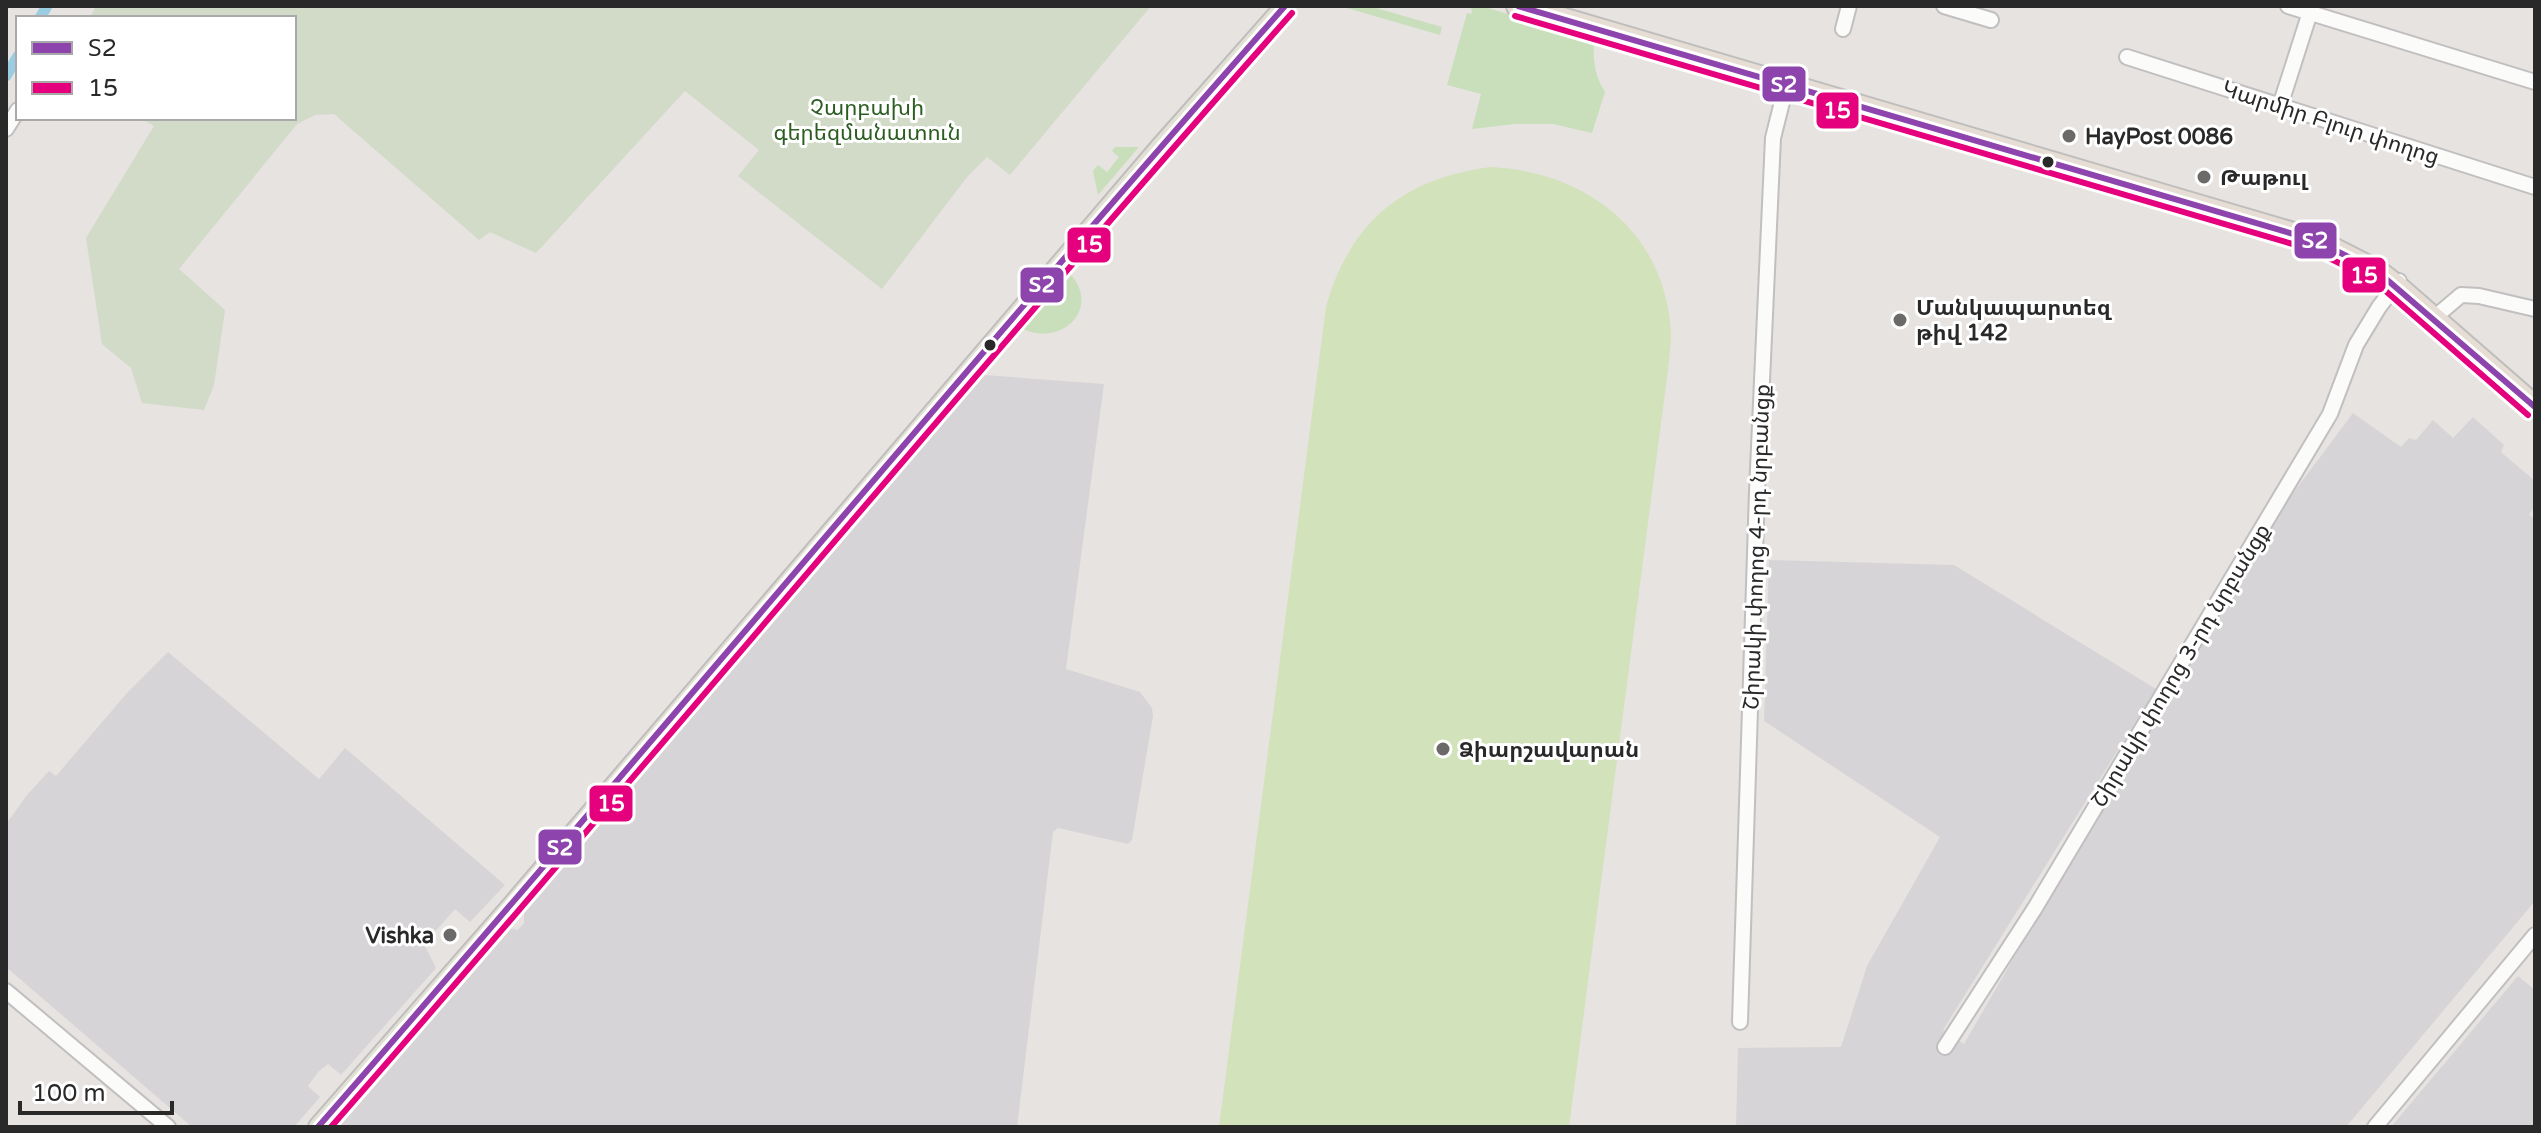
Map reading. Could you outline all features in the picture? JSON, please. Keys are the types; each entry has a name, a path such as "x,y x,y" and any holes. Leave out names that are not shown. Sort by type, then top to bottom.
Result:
{"highway":[{"path":"1518,6 1788,79"},
{"path":"1555,6 2303,236 2343,252 2399,282 2535,394"},
{"path":"2438,315 2535,407"}],"main road":[{"path":"312,1127 770,599 1276,6"},
{"path":"318,1127 514,903 1160,147 1285,6"}],"street":[{"path":"1843,29 1849,6"},
{"path":"1944,6 1991,20"},
{"path":"2288,6 2311,10 2535,82"},
{"path":"2280,106 2311,10"},
{"name":"Կարմիր Բլուր փողոց","path":"2127,57 2535,187"},
{"name":"Շիրակի փողոց 4-րդ նրբանցք","path":"1740,1022 1773,138 1788,79"},
{"name":"Շիրակի փողոց 3-րդ նրբանցք","path":"1945,1047 2035,908 2330,414 2356,345 2379,307 2399,282"},
{"path":"2438,315 2461,295 2535,309"},
{"path":"2375,1127 2535,935"},
{"path":"6,991 168,1127"}],"shaded area":[{"path":"984,375 1104,384 1066,669 1140,692 1152,708 1153,716 1132,840 1128,844 1058,828 1053,832 1017,1127 339,1127 510,928 518,930 524,923 524,913"},
{"path":"2353,413 2401,447 2409,438 2416,440 2433,420 2453,438 2473,417 2504,445 2501,452 2535,481 2535,507 2529,514 2535,520 2535,901 2346,1127 1736,1127 1738,1048 1841,1047 1867,966 1940,837 1764,721 1769,560 1954,565 2156,689 1943,1030 1964,1044 2150,721 2216,620 2288,500"},
{"path":"168,652 319,779 345,748 505,885 470,922 455,909 424,944 436,968 341,1075 328,1064 318,1072 308,1086 320,1097 294,1127 192,1127 6,967 6,824 49,771 56,776 127,693"},
{"path":"2518,976 2535,990 2535,1127 2391,1127"}],"green space":[{"name":"Չարբախի գերեզմանատուն","path":"96,6 1151,6 1010,175 987,157 967,177 882,289 738,176 759,150 685,91 536,253 490,232 479,240 334,114 315,115 297,124 179,269 225,310 214,385 204,410 142,403 131,368 102,344 86,238 154,126 144,120 296,120 296,16 91,16"},
{"path":"1340,6 1369,6 1442,27 1440,35"},
{"path":"1471,6 1481,6 1594,39 1595,67 1605,92 1592,133 1553,124 1472,129 1481,94 1447,85 1467,13 1472,14"},
{"path":"1115,147 1139,147 1098,195 1093,171 1098,165 1107,172 1119,157 1112,151"},
{"name":"Ձիարշավարան","path":"1491,167 1526,171 1559,181 1589,195 1615,214 1637,238 1654,266 1666,298 1671,334 1569,1127 1219,1127 1326,307 1336,277 1350,251 1384,209 1431,182"},
{"path":"1071,275 1082,300 1072,322 1051,333 1023,329"}],"waterway":[{"path":"41,16 47,6"},
{"path":"6,76 16,59"}],"transit line":[{"name":"Տ2","path":"318,1127 1285,6"},
{"name":"Տ2","path":"1518,6 2317,241 2378,272 2535,407"},
{"name":"15","path":"331,1127 1292,13"},
{"name":"15","path":"1515,16 2313,250 2373,280 2528,415"}],"place":[{"name":"HayPost 0086","path":"2069,136"},
{"name":"Թաթուլ","path":"2204,177"},
{"name":"Մանկապարտեզ թիվ 142","path":"1900,320"},
{"name":"Ձիարշավարան","path":"1443,749"},
{"name":"Vishka","path":"450,935"}]}
